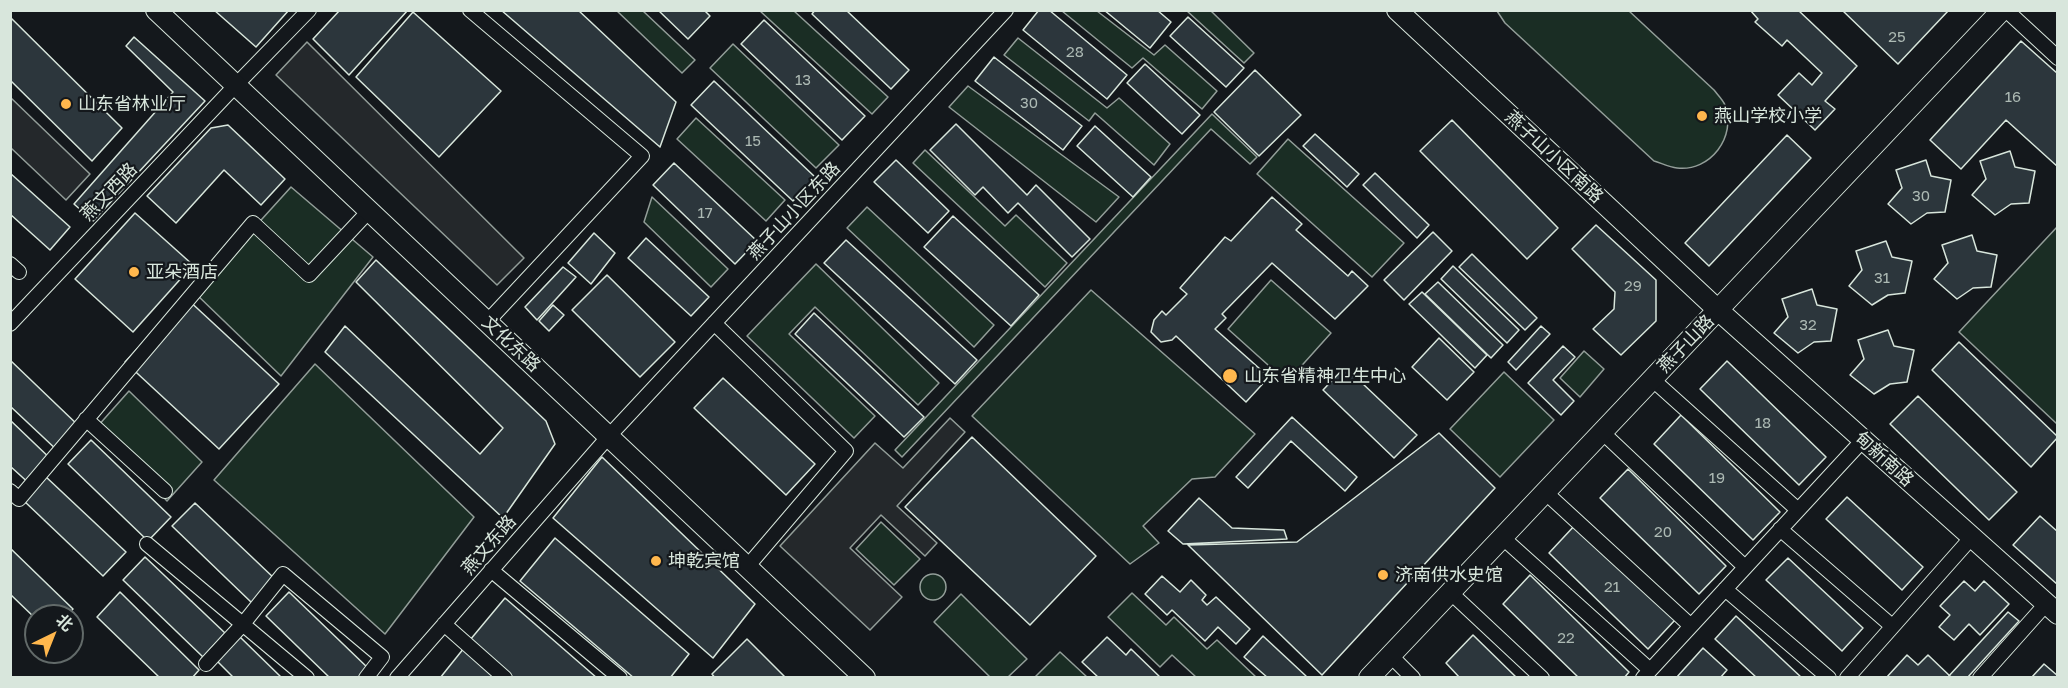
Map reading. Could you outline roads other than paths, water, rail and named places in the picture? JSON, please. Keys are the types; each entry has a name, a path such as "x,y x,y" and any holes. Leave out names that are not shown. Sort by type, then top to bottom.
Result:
{"street":[{"name":"文化东路","path":"156,10 865,678"},
{"name":"燕文西路","path":"10,324 309,10"},
{"path":"470,10 642,156 487,322"},
{"name":"燕子山小区东路","path":"609,436 1006,10"},
{"name":"燕子山小区南路","path":"1397,10 1714,307"},
{"name":"燕子山路","path":"1369,678 1652,379 1714,307 1985,10"},
{"path":"2004,10 2058,58"},
{"name":"燕子山路","path":"1354,678 2004,10"},
{"path":"10,491 19,499 253,224 309,275 369,211"},
{"name":"甸新南路","path":"1714,307 2052,609"},
{"path":"714,323 846,451 747,567"},
{"path":"1652,379 1798,510"},
{"path":"86,419 165,491"},
{"path":"1602,432 1745,567"},
{"name":"燕文东路","path":"401,676 609,436"},
{"path":"1502,537 1646,674 1863,440"},
{"path":"1545,492 1691,626"},
{"path":"1780,529 1893,626"},
{"path":"1847,678 1972,537"},
{"path":"147,544 308,678"},
{"path":"491,570 620,678"},
{"path":"206,664 243,624 283,574 382,657 366,678"},
{"path":"1725,589 1829,678"},
{"path":"1450,592 1542,678"},
{"path":"1980,678 2052,609"},
{"path":"444,624 505,678"},
{"path":"1390,656 1413,678"}],"place":[{"name":"山东省林业厅","path":"66,104"},
{"name":"燕山学校小学","path":"1702,116"},
{"name":"亚朵酒店","path":"134,272"},
{"name":"山东省精神卫生中心","path":"1230,376"},
{"name":"坤乾宾馆","path":"656,561"},
{"name":"济南供水史馆","path":"1383,575"}]}
